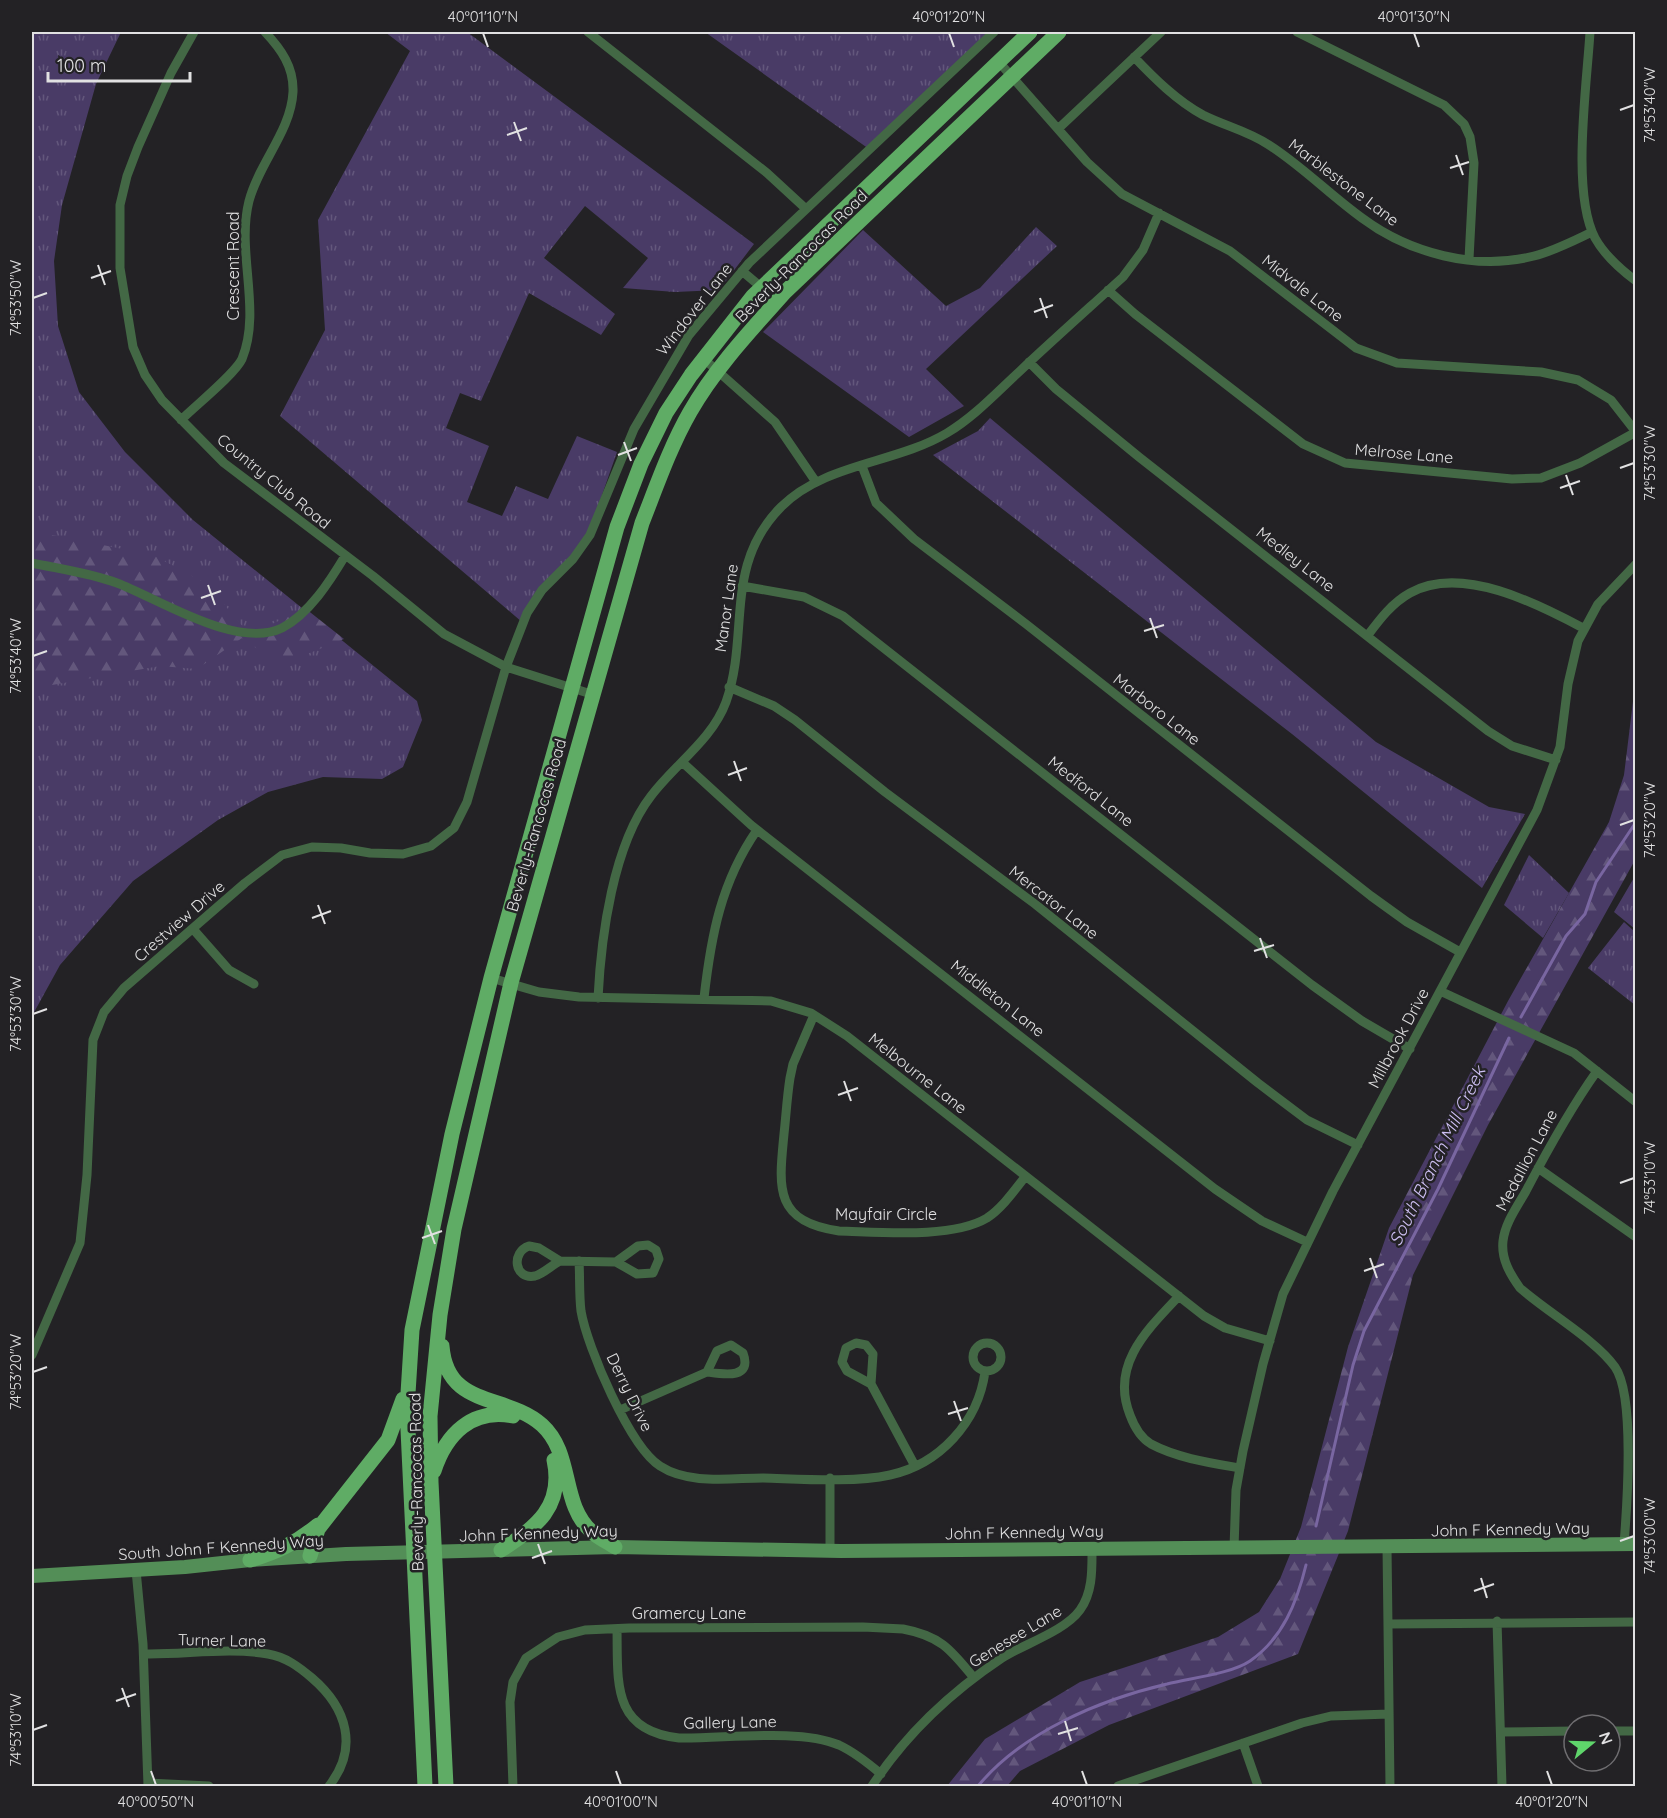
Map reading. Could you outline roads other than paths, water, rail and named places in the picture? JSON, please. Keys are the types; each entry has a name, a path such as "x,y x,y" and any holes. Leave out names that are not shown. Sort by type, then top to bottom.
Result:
{"main road":[{"name":"Beverly-Rancocas Road","path":"424,1786 407,1409 412,1330 452,1134 491,978 617,527 641,464 666,412 704,359 761,287 1030,32"},
{"name":"Beverly-Rancocas Road","path":"446,1786 431,1482 430,1416 440,1315 454,1229 510,982 642,522 665,464 691,411 719,371 785,292 1059,32"},
{"path":"440,1315 444,1362 450,1376 461,1387 476,1396 512,1408 544,1426 561,1456 574,1506 582,1520 592,1532 615,1547"},
{"path":"310,1556 314,1537 325,1519 388,1440 409,1382"},
{"path":"431,1482 447,1440 468,1422 496,1413 512,1415 527,1422 539,1432 549,1446 555,1462 554,1496 540,1522 501,1550"},
{"path":"250,1560 278,1552 298,1541 325,1519"}],"street":[{"name":"Country Club Road","path":"194,32 175,65 138,147 123,190 118,220 120,267 133,347 153,388 229,468 444,634 506,667 591,694"},
{"name":"Crescent Road","path":"181,420 236,369 246,342 249,202 260,172 288,117 293,90 288,63 266,32"},
{"path":"588,32 767,173 806,208"},
{"name":"Windover Lane","path":"506,667 517,635 534,601 573,559 590,535 631,436 660,381 689,335 742,271 994,32"},
{"path":"1059,128 1161,32"},
{"path":"1297,32 1444,105 1464,124 1470,137 1474,163 1468,259"},
{"path":"1590,32 1582,184 1585,211 1592,232 1611,260 1635,281"},
{"name":"Marblestone Lane","path":"1134,57 1191,107 1246,131 1272,146 1362,219 1389,237 1419,250 1468,259 1505,260 1532,257 1592,232"},
{"name":"Midvale Lane","path":"998,61 1013,75 1098,174 1122,194 1230,251 1344,339 1370,354 1397,363 1541,372 1578,380 1611,400 1635,432"},
{"name":"Manor Lane","path":"598,998 602,936 628,838 651,796 717,719 727,700 742,586 751,552 765,527 782,506 816,482 921,447 950,432 1029,363 1138,259 1159,213"},
{"path":"742,271 761,287"},
{"name":"Melrose Lane","path":"1108,290 1302,444 1345,463 1512,479 1541,477 1580,463 1635,432"},
{"path":"704,359 775,422 816,482"},
{"name":"Medley Lane","path":"1029,363 1056,389 1139,457 1500,739 1523,751 1556,760"},
{"name":"Marboro Lane","path":"862,466 876,503 914,539 1026,624 1371,896 1407,922 1460,952"},
{"path":"32,563 115,583 196,618 234,630 258,634 282,628 292,621 321,592 345,556"},
{"name":"Millbrook Drive","path":"1234,1548 1240,1468 1283,1294 1307,1242 1533,818 1556,760 1563,731 1573,655 1583,628 1607,593 1635,564"},
{"path":"1368,635 1401,598 1424,587 1438,584 1467,585 1509,593 1583,628"},
{"name":"Medford Lane","path":"742,586 804,597 843,616 1312,985 1362,1021 1410,1049"},
{"name":"Crestview Drive","path":"32,1354 80,1243 87,1175 91,1054 104,1012 124,988 270,863 296,849 327,847 370,853 403,854 418,851 444,838 454,828 467,802 506,667"},
{"name":"Mercator Lane","path":"729,687 774,706 795,720 885,792 1035,904 1307,1120 1358,1146"},
{"name":"Middleton Lane","path":"681,762 720,800 757,830 1227,1198 1272,1227 1307,1242"},
{"path":"704,998 712,935 722,897 731,873 757,830"},
{"path":"193,929 229,970 254,984"},
{"name":"Melbourne Lane","path":"491,978 551,994 598,998 704,998 771,1001 798,1007 847,1036 1214,1323 1270,1341"},
{"path":"1440,991 1559,1045 1597,1071 1635,1102"},
{"name":"Mayfair Circle","path":"814,1015 793,1064 780,1172 782,1192 787,1203 804,1220 838,1231 928,1230 962,1227 992,1214 1025,1177"},
{"name":"Medallion Lane","path":"1597,1071 1565,1118 1507,1228 1503,1253 1520,1288 1600,1350 1617,1368 1625,1392 1631,1467 1630,1544"},
{"path":"1538,1168 1635,1237"},
{"path":"560,1261 534,1246 520,1251 516,1260 522,1273 531,1276 560,1261 615,1262 642,1275 652,1273 659,1259 652,1247 643,1245 615,1262"},
{"name":"Derry Drive","path":"579,1261 580,1298 584,1323 593,1351 620,1410 642,1448 660,1466 672,1472 709,1478 879,1477 915,1466 944,1448 962,1429 982,1395 985,1372"},
{"path":"1179,1296 1149,1328 1130,1358 1124,1378 1127,1406 1141,1436 1150,1443 1208,1462 1240,1468"},
{"path":"871,1384 873,1354 861,1343 850,1345 844,1352 844,1367 871,1384 915,1466"},
{"path":"620,1410 707,1372"},
{"path":"830,1478 830,1551"},
{"name":"John F Kennedy Way","path":"414,1554 615,1547 830,1551 1630,1544"},
{"path":"1387,1547 1390,1786"},
{"name":"Genesee Lane","path":"872,1786 932,1714 974,1678 1014,1651 1074,1617 1086,1600 1091,1582 1092,1548"},
{"name":"South John F Kennedy Way","path":"32,1576 310,1556 414,1554"},
{"path":"136,1570 144,1654 148,1785 208,1786"},
{"path":"1388,1624 1497,1621 1635,1622"},
{"path":"1497,1621 1502,1786"},
{"name":"Gramercy Lane","path":"513,1786 510,1702 513,1682 526,1658 545,1643 572,1632 617,1629 863,1627 903,1629 938,1639 953,1652 974,1678"},
{"name":"Gallery Lane","path":"617,1629 618,1694 628,1712 644,1727 666,1737 679,1738 793,1737 819,1739 841,1746 880,1774"},
{"name":"Turner Lane","path":"144,1654 254,1653 283,1658 296,1665 317,1682 336,1703 346,1727 346,1753 329,1786"},
{"path":"1119,1786 1144,1782 1243,1743 1331,1716 1389,1714"},
{"path":"1501,1732 1562,1731"},
{"path":"1243,1743 1258,1786"}],"waterway":[{"name":"South Branch Mill Creek","path":"1521,1017 1566,936 1585,914 1596,882 1636,822"},
{"name":"South Branch Mill Creek","path":"1316,1526 1353,1365 1364,1331 1438,1189 1509,1038"},
{"name":"South Branch Mill Creek","path":"978,1786 996,1767 1040,1734 1089,1709 1141,1691 1232,1669 1250,1661 1262,1652 1280,1630 1293,1606 1306,1565"}]}
